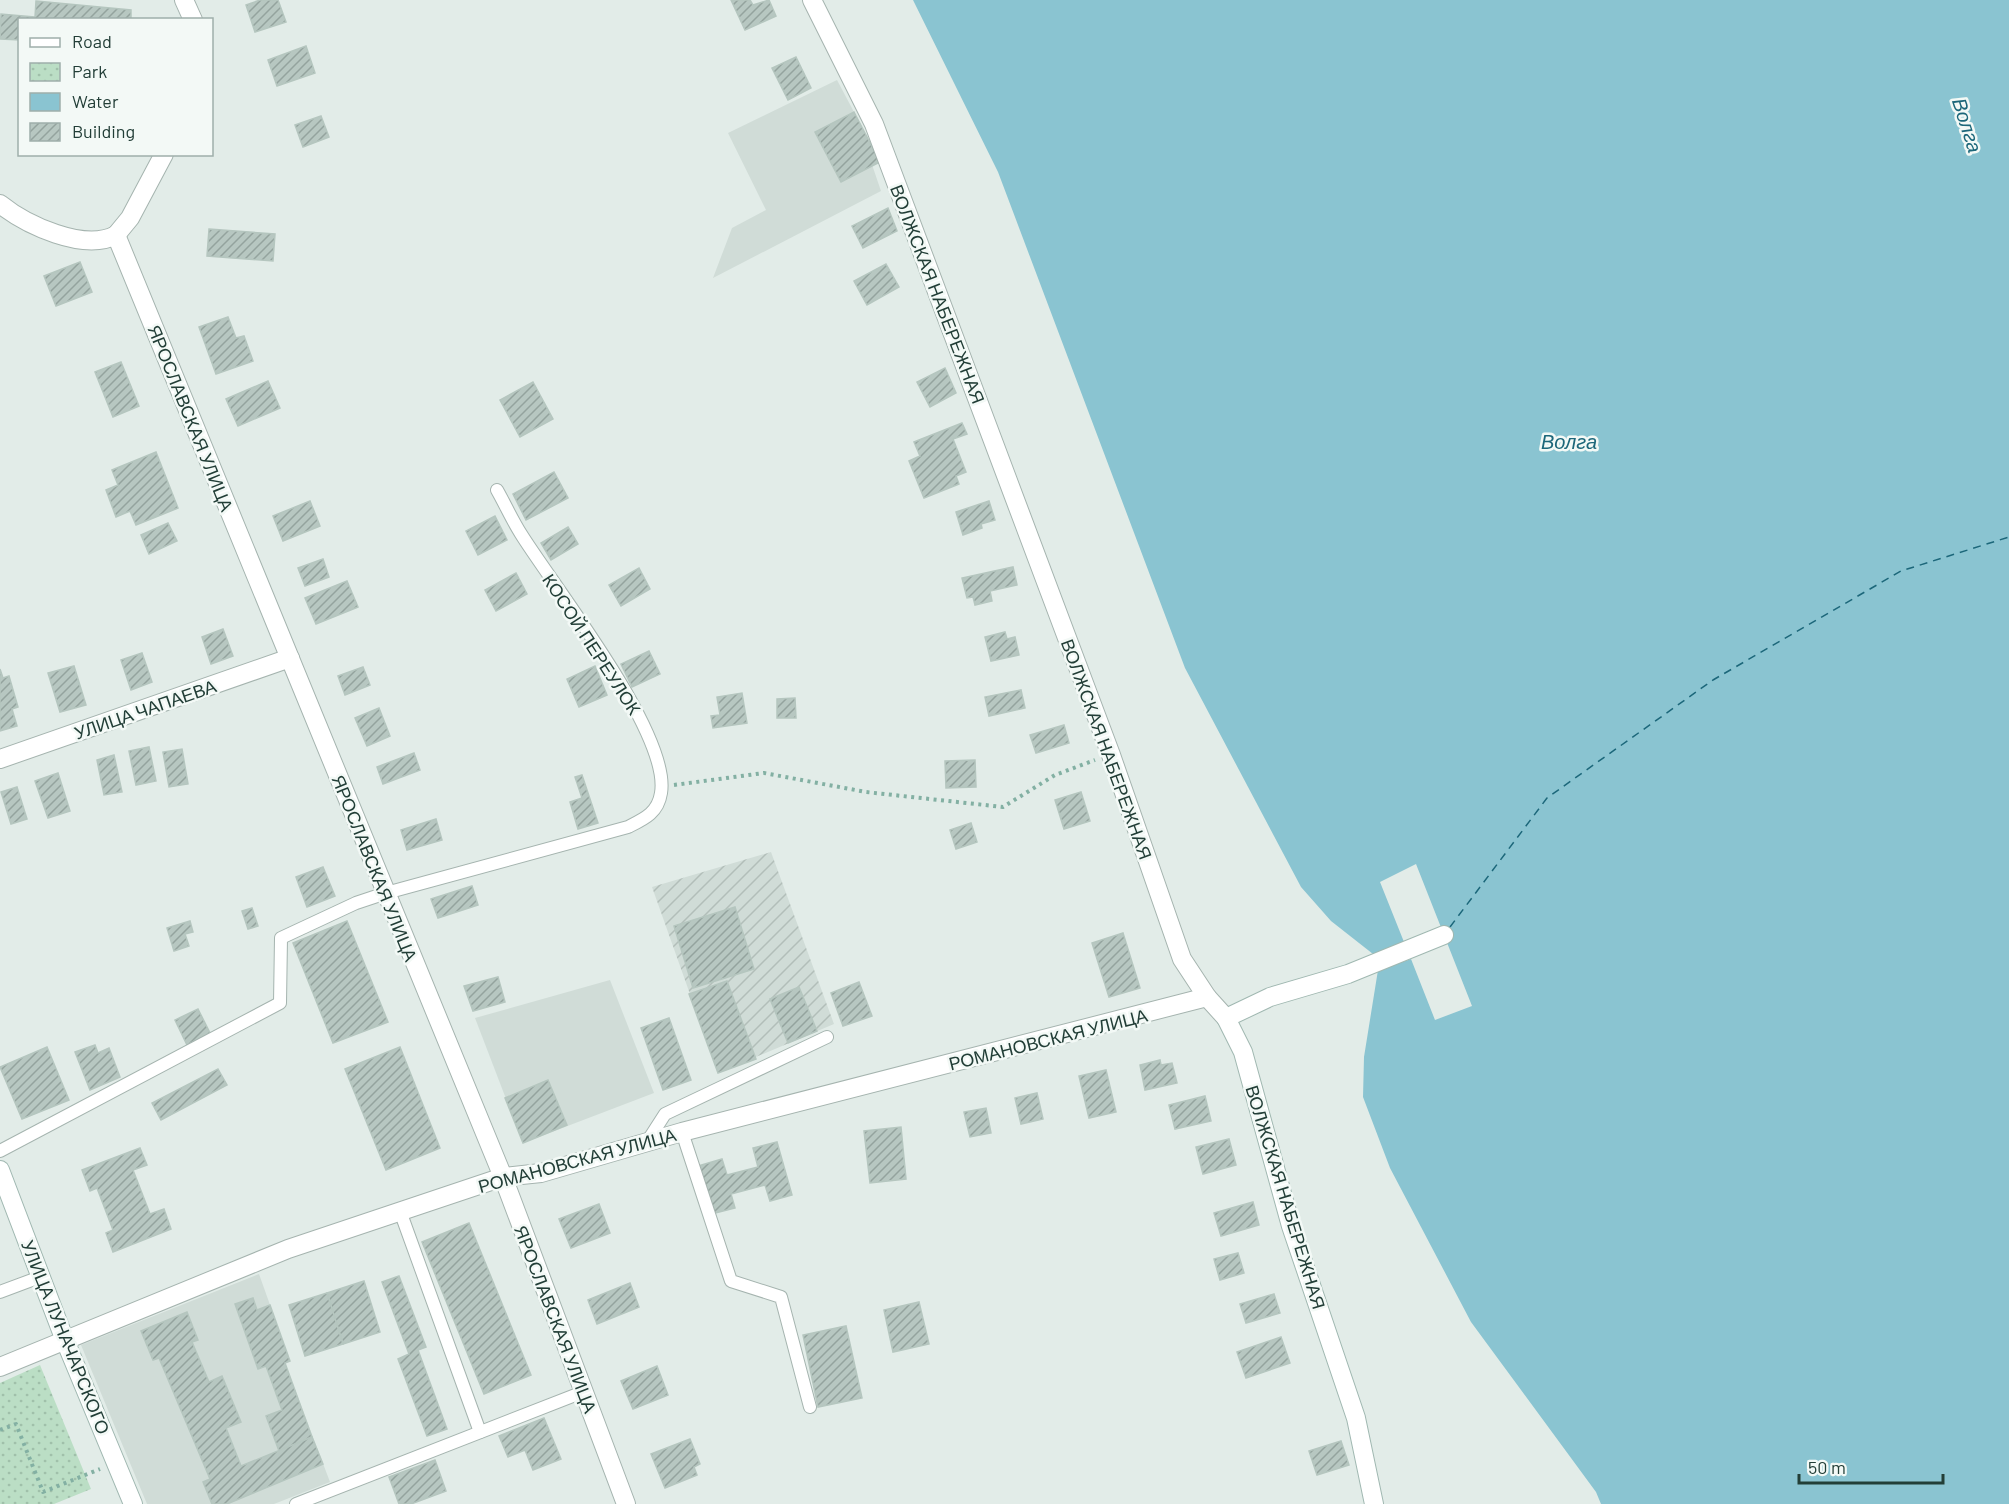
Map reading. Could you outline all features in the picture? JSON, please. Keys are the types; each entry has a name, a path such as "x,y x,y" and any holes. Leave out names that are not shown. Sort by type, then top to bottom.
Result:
{"street":[{"path":"184,0 192,18"},
{"name":"ВОЛЖСКАЯ НАБЕРЕЖНАЯ","path":"812,0 874,124 1111,755 1182,959 1206,997 1226,1018 1243,1052 1291,1226 1356,1418 1374,1504"},
{"path":"0,204 47,232 107,240 116,235 130,218 163,156"},
{"name":"ЯРОСЛАВСКАЯ УЛИЦА","path":"116,235 503,1177 626,1504"},
{"name":"УЛИЦА ЧАПАЕВА","path":"0,759 290,658"},
{"path":"1226,1018 1270,997 1348,974 1444,935"},
{"name":"РОМАНОВСКАЯ УЛИЦА","path":"0,1367 64,1338 288,1248 503,1177 541,1173 646,1142 1053,1036 1173,1008 1206,997"},
{"name":"УЛИЦА ЛУНАЧАРСКОГО","path":"0,1170 64,1338 133,1504"}],"lane":[{"name":"КОСОЙ ПЕРЕУЛОК","path":"497,490 519,532 626,691 657,762 661,786"},
{"path":"0,1151 280,1003 281,938 356,903 386,893 628,827 649,817 658,805 661,786"},
{"path":"646,1142 665,1114 827,1037"},
{"path":"688,1131 731,1281 781,1297 810,1407"},
{"path":"400,1211 480,1432"},
{"path":"0,1292 40,1277"},
{"path":"296,1504 584,1392"}],"path":[{"path":"661,786 764,773 866,792 1003,807 1055,775 1111,755"},
{"path":"0,1430 16,1424 42,1492 116,1463"}],"shaded area":[{"path":"837,80 854,112 881,191 713,278 732,228 766,210 728,133"},
{"path":"771,852 834,1024 718,1073 652,887"},
{"path":"610,980 654,1093 523,1143 475,1018"},
{"path":"259,1274 290,1361 285,1363 330,1482 274,1504 147,1504 81,1345"}],"green space":[{"path":"40,1365 91,1489 54,1504 0,1504 0,1383"}],"water":[{"name":"Волга","path":"913,0 2009,0 2009,1504 1601,1504 1596,1492 1471,1322 1390,1168 1363,1097 1364,1057 1378,970 1373,954 1331,921 1301,887 1185,668 998,172"}],"pier":[{"path":"1416,864 1472,1006 1435,1020 1411,959 1380,970 1404,942 1380,882"}],"building":[{"path":"260,0 278,0 286,22 255,32 246,5"},
{"path":"731,0 750,0 753,5 769,0 776,16 745,30"},
{"path":"36,1 131,10 131,18 18,18 18,40 0,39 1,14 35,17"},
{"path":"306,46 315,73 277,86 268,60"},
{"path":"796,57 811,88 788,100 772,68"},
{"path":"854,112 880,162 841,182 815,132"},
{"path":"321,116 329,137 303,147 295,125"},
{"path":"888,208 897,231 863,248 852,226"},
{"path":"209,229 275,234 273,261 207,256"},
{"path":"80,262 92,292 56,306 44,276"},
{"path":"886,264 899,287 867,305 854,281"},
{"path":"228,317 236,338 244,336 253,361 216,374 199,327"},
{"path":"121,362 139,406 113,417 95,372"},
{"path":"945,368 956,393 930,407 917,382"},
{"path":"268,381 280,408 238,426 226,399"},
{"path":"533,382 553,419 520,437 500,400"},
{"path":"962,423 967,434 953,439 966,472 956,476 959,484 924,498 909,461 920,456 914,442"},
{"path":"156,452 178,508 136,525 130,511 116,517 106,490 118,485 112,470"},
{"path":"554,472 568,498 526,520 513,494"},
{"path":"310,501 320,526 283,541 273,516"},
{"path":"989,501 995,520 981,524 982,528 963,535 956,512"},
{"path":"495,516 507,540 478,555 466,531"},
{"path":"168,523 177,541 149,554 141,535"},
{"path":"568,527 578,544 551,560 541,543"},
{"path":"323,559 329,577 305,586 298,568"},
{"path":"1013,567 1017,585 990,591 992,601 975,605 973,597 967,598 962,578"},
{"path":"639,568 650,589 621,606 609,585"},
{"path":"516,573 527,594 496,611 485,590"},
{"path":"347,581 358,607 316,624 305,598"},
{"path":"223,629 233,656 211,664 202,637"},
{"path":"1005,632 1007,639 1015,637 1019,655 991,661 985,637"},
{"path":"649,651 660,674 632,687 621,664"},
{"path":"142,653 152,682 131,690 121,660"},
{"path":"74,666 86,705 60,712 48,673"},
{"path":"595,666 607,695 579,707 567,679"},
{"path":"363,667 370,685 345,695 338,676"},
{"path":"0,669 3,678 9,676 18,707 12,709 17,726 0,731"},
{"path":"1021,690 1025,708 989,716 985,697"},
{"path":"742,693 747,723 713,728 711,716 720,715 717,697"},
{"path":"795,698 796,718 777,718 777,699"},
{"path":"379,708 390,736 367,746 355,718"},
{"path":"1064,725 1069,743 1036,753 1030,735"},
{"path":"149,747 156,781 136,785 129,751"},
{"path":"182,749 188,784 169,787 163,752"},
{"path":"414,753 420,770 383,784 377,767"},
{"path":"114,755 122,792 104,795 97,760"},
{"path":"975,760 976,787 946,788 945,761"},
{"path":"58,773 70,811 48,818 35,781"},
{"path":"582,775 598,823 578,829 570,802 582,798 575,777"},
{"path":"17,787 27,819 11,824 1,792"},
{"path":"1081,792 1090,821 1064,829 1055,800"},
{"path":"436,819 442,840 407,850 401,830"},
{"path":"971,823 977,842 956,849 950,830"},
{"path":"323,867 335,896 307,907 296,877"},
{"path":"472,886 478,905 438,918 431,899"},
{"path":"735,907 754,969 693,988 674,926"},
{"path":"252,908 258,926 248,929 242,911"},
{"path":"190,921 193,932 185,934 189,946 174,951 167,928"},
{"path":"347,921 388,1022 333,1043 293,943"},
{"path":"1123,933 1140,988 1109,997 1092,943"},
{"path":"498,977 505,1002 473,1011 464,986"},
{"path":"727,981 756,1059 718,1073 689,994"},
{"path":"859,982 872,1016 843,1026 831,993"},
{"path":"799,987 817,1031 788,1043 770,999"},
{"path":"198,1009 210,1033 187,1045 175,1020"},
{"path":"669,1018 691,1080 663,1090 641,1028"},
{"path":"95,1045 98,1053 109,1048 120,1077 90,1090 75,1052"},
{"path":"47,1047 69,1100 22,1119 0,1067"},
{"path":"400,1047 440,1148 386,1170 345,1069"},
{"path":"1160,1060 1161,1065 1172,1063 1177,1083 1145,1090 1140,1065"},
{"path":"218,1069 227,1085 161,1120 152,1103"},
{"path":"1106,1070 1116,1112 1089,1118 1079,1076"},
{"path":"548,1080 567,1125 523,1143 505,1098"},
{"path":"1037,1093 1043,1119 1021,1124 1015,1098"},
{"path":"1205,1096 1211,1121 1175,1129 1169,1105"},
{"path":"986,1108 991,1133 970,1137 964,1112"},
{"path":"901,1127 906,1179 870,1183 864,1131"},
{"path":"1229,1139 1236,1165 1203,1174 1196,1147"},
{"path":"777,1142 792,1195 770,1201 765,1185 731,1194 735,1208 711,1214 698,1166 722,1159 727,1175 758,1167 753,1148"},
{"path":"140,1148 147,1165 133,1170 150,1214 164,1209 171,1229 113,1252 106,1233 113,1230 97,1188 90,1191 82,1170"},
{"path":"1253,1202 1259,1225 1221,1236 1214,1213"},
{"path":"599,1204 610,1233 571,1248 559,1219"},
{"path":"469,1223 531,1375 484,1394 422,1242"},
{"path":"1238,1253 1244,1273 1220,1280 1214,1259"},
{"path":"399,1276 426,1347 418,1350 447,1429 427,1436 398,1359 409,1354 382,1282"},
{"path":"364,1281 380,1332 343,1344 327,1293"},
{"path":"630,1283 639,1307 597,1324 588,1300"},
{"path":"327,1293 343,1344 305,1356 289,1305"},
{"path":"1274,1294 1280,1313 1246,1323 1240,1304"},
{"path":"253,1298 257,1310 270,1305 290,1361 285,1363 312,1437 279,1451 266,1416 282,1410 266,1366 258,1369 235,1304"},
{"path":"919,1302 929,1344 893,1352 884,1310"},
{"path":"187,1312 198,1340 192,1342 209,1382 222,1376 241,1422 226,1428 241,1466 312,1437 323,1464 227,1504 212,1504 203,1482 210,1479 159,1358 153,1360 141,1331"},
{"path":"846,1326 862,1398 818,1407 803,1335"},
{"path":"1281,1337 1290,1363 1246,1378 1237,1352"},
{"path":"657,1366 668,1395 633,1409 621,1381"},
{"path":"544,1418 561,1459 533,1470 525,1450 508,1457 499,1436"},
{"path":"690,1439 700,1464 694,1467 697,1475 665,1488 651,1454"},
{"path":"1341,1441 1349,1465 1317,1475 1309,1451"},
{"path":"435,1460 446,1491 411,1504 399,1504 389,1477"}],"ferry route":[{"path":"1450,927 1547,798 1713,680 1901,571 2009,537"}]}
